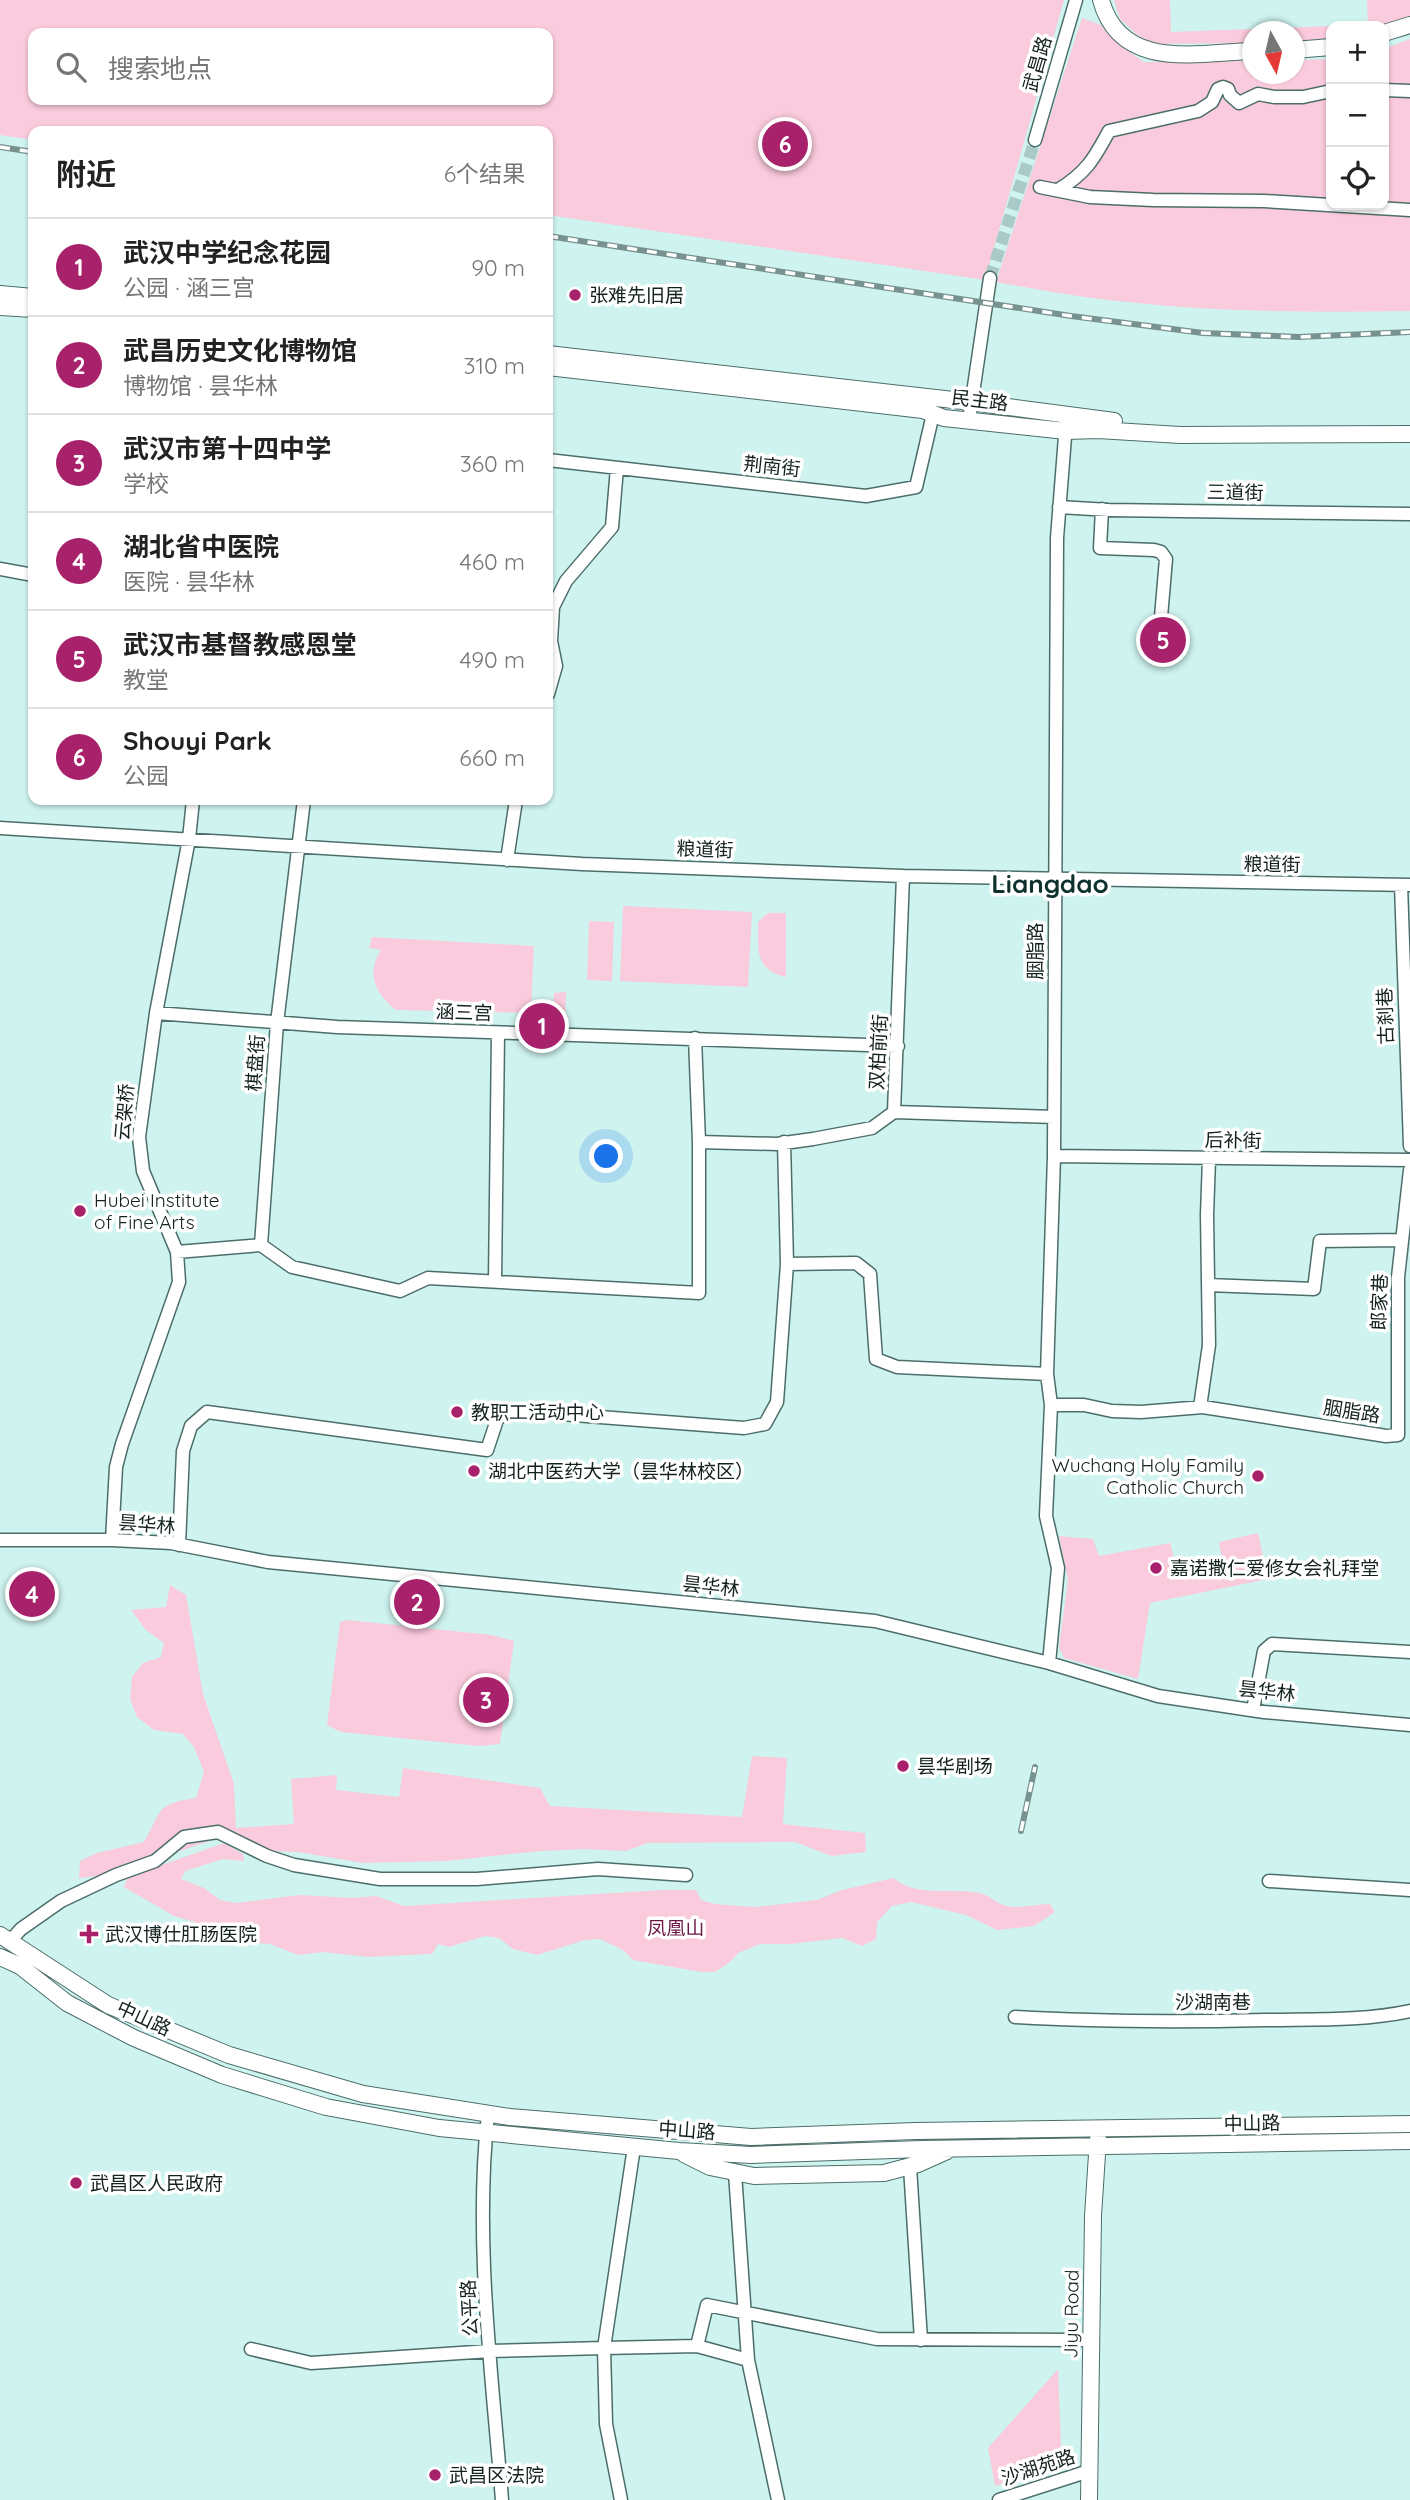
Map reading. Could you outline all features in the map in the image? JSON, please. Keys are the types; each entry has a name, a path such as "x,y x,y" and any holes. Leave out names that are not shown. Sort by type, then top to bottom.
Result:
{"main road":[{"path":"1101,0 1104,12 1117,33 1140,49 1172,53 1242,51"},
{"path":"1389,31 1410,25"},
{"path":"1305,49 1326,47"},
{"path":"0,295 28,297"},
{"path":"0,307 28,309"},
{"name":"民主路","path":"553,355 971,401 1098,420 1180,425 1410,423"},
{"name":"民主路","path":"553,368 922,410 944,418 1066,431 1098,430 1180,435 1410,434"},
{"name":"中山路","path":"3,1936 108,2005 229,2056 363,2094 488,2114 751,2137 915,2131 1410,2124"},
{"name":"中山路","path":"0,1957 20,1966 67,2003 134,2038 222,2075 326,2107 439,2128 678,2151 751,2155 950,2148 1410,2141"},
{"name":"Jiyu Road","path":"1088,2500 1084,2473 1086,2340 1082,2216 1093,2146 1092,2129"},
{"path":"678,2151 710,2167 754,2176 884,2174 910,2167 950,2148"},
{"name":"Jiyu Road","path":"1078,2500 1084,2473"}],"street":[{"name":"武昌路","path":"1035,139 1076,0"},
{"path":"1058,190 1084,173 1109,131 1198,111 1212,102 1218,89 1223,87 1228,89 1230,95 1239,103 1258,94 1303,97 1326,92"},
{"path":"1389,90 1410,91"},
{"path":"1040,187 1090,197 1264,201 1410,209"},
{"path":"969,420 990,278"},
{"name":"荆南街","path":"553,461 866,496 916,487 932,430 933,414"},
{"name":"胭脂路","path":"1049,1663 1058,1568 1046,1516 1051,1405 1047,1374 1054,1156 1054,879 1059,507 1067,414"},
{"path":"553,607 566,581 612,527 618,468"},
{"name":"三道街","path":"1059,507 1410,514"},
{"path":"1102,509 1100,548 1154,550 1161,552 1166,559 1161,617"},
{"path":"0,569 28,574"},
{"path":"553,651 556,666 553,676"},
{"name":"云架桥","path":"111,1540 116,1467 128,1425 179,1282 177,1252 142,1171 139,1137 156,1013 189,839 192,805"},
{"name":"棋盘街","path":"261,1245 263,1188 277,1023 303,805"},
{"path":"507,860 515,805"},
{"name":"粮道街","path":"0,828 507,860 903,876 1406,885"},
{"name":"双柏前街","path":"903,876 894,1112 1054,1117"},
{"name":"古刹巷","path":"1406,885 1410,1146"},
{"name":"涵三宫","path":"156,1013 337,1027 898,1046"},
{"path":"495,1282 498,1033"},
{"path":"177,1252 261,1245 292,1267 400,1291 428,1278 699,1293 699,1142 695,1038"},
{"path":"699,1142 777,1144 872,1128 894,1112"},
{"path":"179,1545 183,1451 191,1426 207,1412 487,1450 497,1420 507,1410 744,1428 765,1424 777,1402 787,1264 784,1142"},
{"name":"后补街","path":"1054,1156 1410,1160"},
{"path":"1200,1407 1209,1345 1209,1158"},
{"name":"郎家巷","path":"1398,1435 1398,1277 1410,1170"},
{"path":"1208,1285 1314,1289 1320,1241 1402,1240"},
{"path":"787,1264 856,1263 870,1274 876,1359 897,1367 1047,1374"},
{"name":"胭脂路","path":"1051,1405 1084,1405 1112,1411 1142,1412 1200,1407 1386,1436 1398,1435"},
{"name":"昙华林","path":"0,1540 111,1540 179,1545 268,1562 875,1621 1049,1663 1158,1696 1254,1710 1410,1725"},
{"path":"1254,1710 1264,1651 1272,1644 1410,1652"},
{"path":"3,1936 21,1929 61,1901 116,1875 155,1861 184,1837 218,1832 294,1866 380,1879 477,1879 598,1869 686,1875"},
{"path":"1269,1881 1410,1890"},
{"name":"沙湖南巷","path":"1015,2017 1087,2021 1239,2021 1350,2019 1410,2011"},
{"name":"公平路","path":"488,2114 482,2194 490,2351 502,2500"},
{"path":"621,2500 606,2424 604,2348 634,2147"},
{"path":"910,2167 921,2340"},
{"path":"735,2173 748,2360 778,2500"},
{"path":"697,2346 707,2305 877,2339 1086,2340"},
{"path":"251,2348 311,2363 490,2351 697,2346 748,2360"},
{"name":"沙湖苑路","path":"999,2500 1084,2473"}],"green space":[{"path":"0,0 1064,0 985,280 553,216 553,126 28,126 28,139 0,135"},
{"path":"1114,0 1170,0 1171,32 1242,29 1242,43 1152,44 1120,19"},
{"path":"1367,0 1410,0 1410,18 1389,24 1389,21 1368,21"},
{"path":"1082,18 1101,25 1117,43 1144,62 1242,61 1242,84 1305,84 1305,60 1326,59 1326,210 1389,210 1389,47 1410,39 1410,311 1300,312 1153,305 1056,293 996,282"},
{"path":"1326,26 1326,41 1305,42 1305,27"},
{"path":"623,906 752,912 748,987 620,981"},
{"path":"768,913 786,913 786,977 768,969 760,957 758,922"},
{"path":"589,921 614,922 612,981 587,980"},
{"path":"372,937 534,946 531,1013 396,1010 383,997 375,983 374,967 381,950 369,948"},
{"path":"566,992 565,1018 554,1019 555,1034 530,1033 530,1019 553,1019 554,993"},
{"path":"1258,1533 1268,1579 1150,1603 1138,1679 1064,1658 1059,1647 1068,1580 1059,1536 1093,1539 1099,1556 1170,1543 1178,1573 1223,1565 1219,1542"},
{"path":"170,1585 186,1595 203,1694 234,1784 236,1828 294,1824 291,1779 337,1775 336,1790 399,1797 403,1768 540,1788 550,1806 742,1817 752,1756 787,1758 783,1824 865,1833 866,1852 832,1856 795,1842 648,1843 626,1851 585,1849 446,1861 363,1863 298,1852 268,1851 218,1838 114,1874 79,1878 80,1861 97,1853 144,1842 162,1810 173,1803 196,1798 204,1772 194,1747 183,1734 154,1730 137,1717 130,1699 132,1677 143,1663 161,1657 164,1643 146,1630 131,1610 166,1607"},
{"path":"347,1620 492,1635 514,1641 500,1744 478,1746 341,1732 327,1725 340,1622"},
{"name":"凤凰山","path":"224,1843 243,1854 244,1861 223,1859 185,1871 181,1879 204,1888 220,1900 237,1903 300,1895 353,1898 376,1896 404,1906 696,1890 701,1900 715,1904 755,1907 817,1900 842,1890 894,1878 903,1884 925,1890 983,1894 1007,1906 1050,1904 1055,1912 1034,1926 997,1930 966,1915 911,1902 892,1906 877,1922 876,1939 862,1946 842,1938 791,1944 760,1944 738,1953 715,1972 701,1972 633,1960 623,1950 600,1939 585,1940 537,1955 513,1949 499,1938 485,1936 449,1947 438,1944 432,1954 368,1957 323,1952 298,1955 270,1944 233,1941 208,1935 197,1928 195,1922 174,1916 124,1887 128,1877"},
{"path":"1058,2369 1061,2445 1058,2455 1044,2469 995,2486 988,2448"}],"tunnel":[{"path":"990,278 1035,140"}],"railway":[{"path":"0,147 28,151"},
{"path":"553,237 1071,316 1203,333 1299,337 1410,332"},
{"path":"1021,1831 1035,1767"}],"place":[{"name":"Shouyi Park","path":"785,144"},
{"name":"张难先旧居","path":"575,295"},
{"name":"武汉市基督教感恩堂","path":"1163,640"},
{"name":"武汉中学纪念花园","path":"542,1026"},
{"name":"Hubei Institute of Fine Arts","path":"80,1211"},
{"name":"教职工活动中心","path":"457,1412"},
{"name":"湖北中医药大学（昙华林校区）","path":"474,1471"},
{"name":"Wuchang Holy Family Catholic Church","path":"1258,1476"},
{"name":"嘉诺撒仁爱修女会礼拜堂","path":"1156,1568"},
{"name":"湖北省中医院","path":"32,1594"},
{"name":"武昌历史文化博物馆","path":"417,1602"},
{"name":"武汉市第十四中学","path":"486,1700"},
{"name":"昙华剧场","path":"903,1766"},
{"name":"武汉博仕肛肠医院","path":"89,1934"},
{"name":"武昌区人民政府","path":"76,2183"},
{"name":"武昌区法院","path":"435,2475"}],"district":[{"name":"Liangdao","path":"1050,883"}]}
